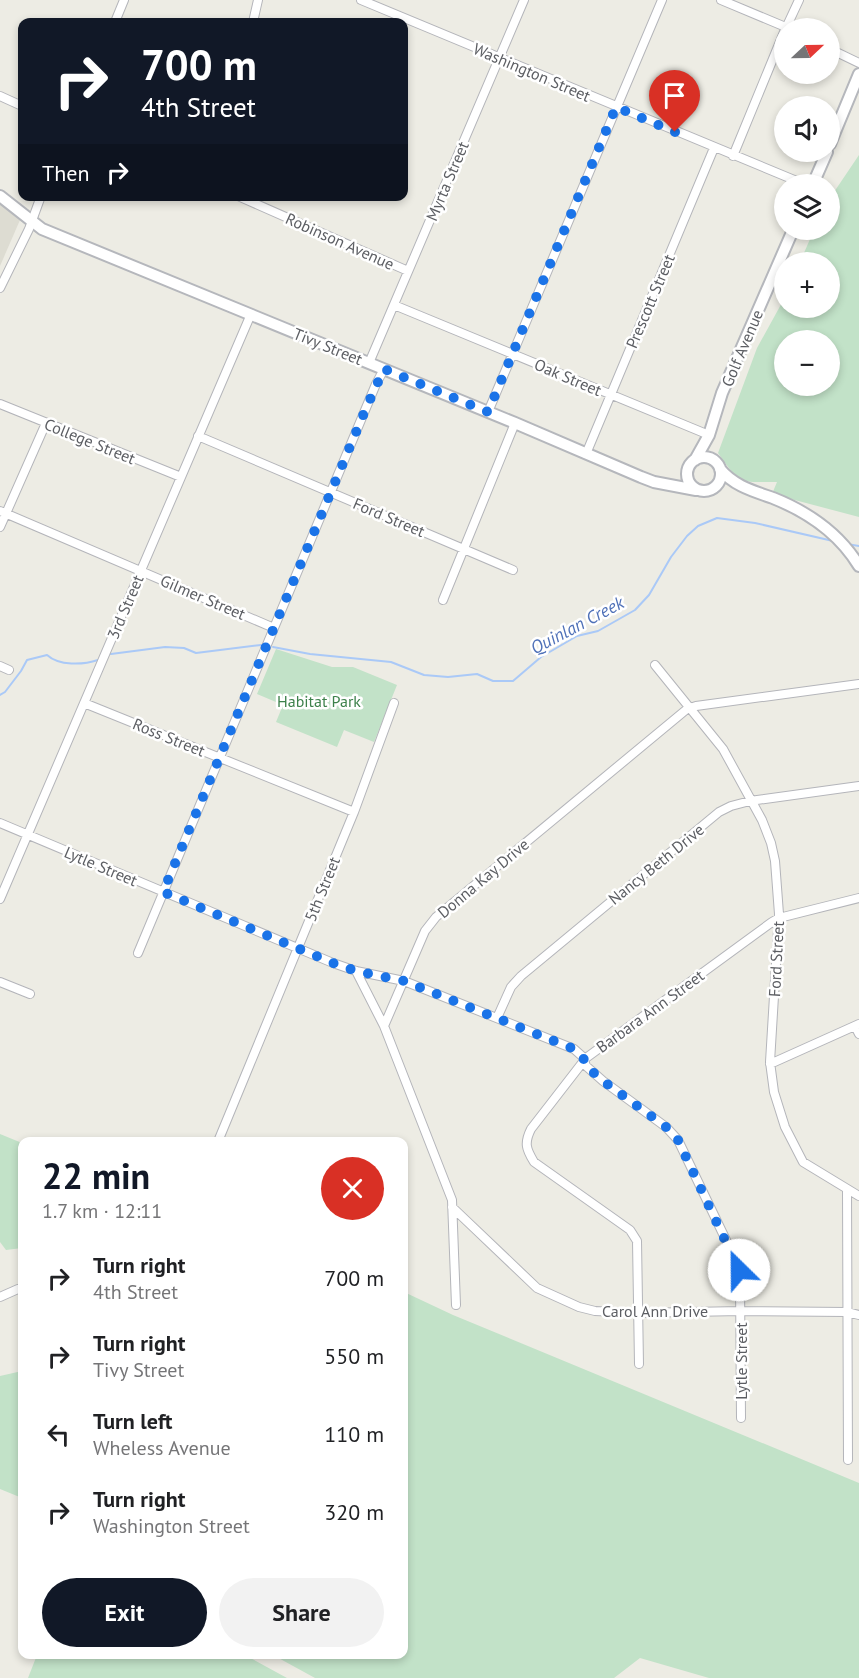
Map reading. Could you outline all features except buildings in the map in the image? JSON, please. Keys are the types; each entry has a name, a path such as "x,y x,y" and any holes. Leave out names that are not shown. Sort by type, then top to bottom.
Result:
{"street":[{"path":"117,18 124,0"},
{"path":"254,18 258,0"},
{"name":"Washington Street","path":"361,0 404,18"},
{"name":"Myrta Street","path":"369,363 524,0"},
{"path":"488,412 662,0"},
{"path":"721,0 774,24"},
{"path":"791,18 799,0"},
{"name":"Washington Street","path":"408,20 779,174"},
{"path":"840,54 859,63"},
{"path":"733,156 774,58"},
{"path":"840,124 855,95 859,74"},
{"path":"0,96 18,104"},
{"name":"Prescott Street","path":"586,454 714,148"},
{"name":"Tivy Street","path":"0,196 42,229 515,423 640,477 696,490"},
{"path":"0,288 29,228 39,201"},
{"name":"Robinson Avenue","path":"249,201 408,271"},
{"name":"Golf Avenue","path":"695,460 709,435 722,393 789,240"},
{"name":"Oak Street","path":"394,305 709,435"},
{"name":"3rd Street","path":"0,899 250,314"},
{"path":"138,953 384,369"},
{"name":"College Street","path":"0,404 181,477"},
{"path":"0,527 3,512 46,423"},
{"path":"443,600 515,423"},
{"name":"Golf Avenue","path":"709,435 717,465"},
{"name":"Ford Street","path":"198,436 513,570"},
{"path":"747,490 713,489 701,492 688,482 687,471 695,460 706,458 717,465 726,477 747,490 787,504 819,522 848,549 859,566"},
{"path":"713,489 719,482 717,465"},
{"path":"664,484 687,471"},
{"name":"Gilmer Street","path":"3,512 274,628"},
{"name":"Ford Street","path":"655,665 723,749 765,827 774,852 779,918 771,1064 774,1092 779,1110 803,1162 859,1196"},
{"path":"0,666 9,670"},
{"name":"Donna Kay Drive","path":"384,1026 425,931 436,917 671,721 690,708 859,684"},
{"name":"Ross Street","path":"84,703 354,812"},
{"name":"5th Street","path":"220,1137 354,812 394,703"},
{"name":"Nancy Beth Drive","path":"497,1018 511,987 521,976 719,812 750,801 859,786"},
{"name":"Lytle Street","path":"0,823 356,971 404,981 574,1049 584,1060 586,1066 603,1081 666,1127 678,1140 736,1261 740,1280 741,1311 741,1418"},
{"name":"Barbara Ann Street","path":"639,1364 637,1241 630,1230 534,1162 525,1145 531,1129 584,1060 779,918 859,898"},
{"path":"356,971 384,1026 452,1200 456,1305"},
{"path":"0,982 30,994"},
{"path":"771,1064 857,1025 859,1034"},
{"path":"847,1189 848,1460"},
{"name":"Carol Ann Drive","path":"452,1207 537,1288 579,1307 595,1311 637,1313 741,1311 847,1312 859,1315"},
{"path":"0,1297 18,1288"}],"shaded area":[{"path":"0,204 20,220 0,266"}],"green space":[{"path":"859,155 859,517 772,494 777,482 755,482 742,479 731,471 718,453 757,348 774,317 840,318 840,252 804,252 810,240 840,240 840,183"},
{"name":"Habitat Park","path":"276,649 332,667 353,667 397,685 374,742 344,730 337,747 276,722 283,705 257,694"},
{"path":"0,1134 18,1141 18,1248 6,1250 0,1242"},
{"path":"408,1294 453,1315 859,1483 859,1678 709,1678 640,1658 614,1678 315,1678 280,1659 408,1659"},
{"path":"18,1372 18,1496 0,1489 0,1376"},
{"path":"35,1659 252,1659 287,1678 28,1678"}],"waterway":[{"name":"Quinlan Creek","path":"273,647 310,654 391,662 424,675 448,677 477,674 493,681 513,681 541,657 577,636 598,631 635,610 649,595 671,557 698,526 717,518 755,523 833,541"},
{"name":"Quinlan Creek","path":"847,544 859,546"},
{"name":"Quinlan Creek","path":"111,654 165,647 184,648 196,653 261,645"},
{"name":"Quinlan Creek","path":"0,695 5,692 27,660 47,655 52,659 71,664 98,660"}],"route":[{"path":"675,132 616,107 488,412 384,369 163,892 333,963 356,971 404,981 574,1049 583,1057 586,1066 603,1081 666,1127 678,1140 739,1270"}]}
